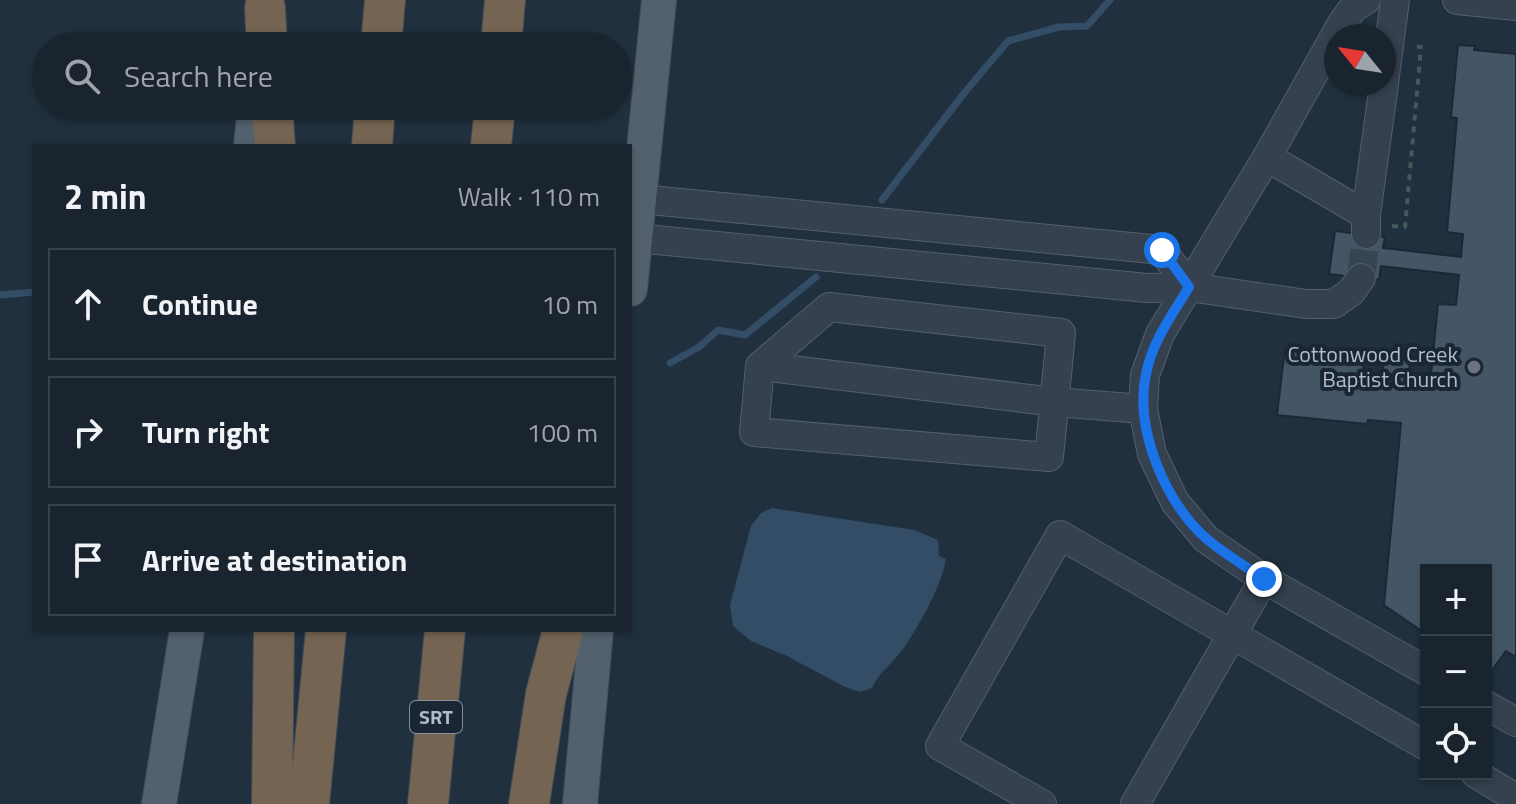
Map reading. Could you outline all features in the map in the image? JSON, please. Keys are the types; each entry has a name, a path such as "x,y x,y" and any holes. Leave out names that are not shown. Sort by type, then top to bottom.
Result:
{"highway":[{"path":"382,32 385,0"},
{"path":"502,32 505,0"},
{"path":"273,120 275,144"},
{"path":"372,144 374,120"},
{"path":"491,144 494,120"},
{"path":"272,804 274,632"},
{"path":"309,804 326,632"},
{"name":"SRT","path":"428,804 445,632"},
{"path":"529,804 546,694 562,632"}],"main road":[{"path":"632,272 659,0"},
{"path":"251,144 254,120"},
{"path":"159,804 187,632"},
{"path":"580,804 596,632"}],"lane":[{"path":"1366,0 1353,8 1341,25 1267,157 1160,334 1145,375 1143,409 1152,454 1175,502 1206,539 1264,579 1420,668"},
{"path":"1392,24 1395,0"},
{"path":"1457,0 1516,6"},
{"path":"1267,157 1366,224 1382,96"},
{"path":"640,199 1162,250 1189,287"},
{"path":"636,238 1147,288 1189,287 1306,304 1334,304 1351,292 1361,278"},
{"path":"829,307 1061,333 1055,402 1049,457 754,432 760,366 829,307"},
{"path":"760,366 1055,402 1143,409"},
{"path":"1042,804 940,746 1060,535 1420,743"},
{"path":"1135,804 1264,579"},
{"path":"1491,708 1516,722"},
{"path":"1486,780 1516,798"}],"path":[{"path":"1366,224 1405,227 1421,47 1396,45"}],"water":[{"path":"772,508 914,530 938,540 939,556 946,559 934,594 909,640 872,688 860,692 845,687 751,641 733,626 730,605 751,526 761,513"}],"building":[{"name":"Cottonwood Creek Baptist Church","path":"1458,45 1475,46 1474,50 1516,54 1516,657 1506,651 1492,670 1492,564 1420,564 1420,630 1384,605 1401,423 1368,420 1367,424 1277,415 1285,348 1365,356 1362,378 1382,380 1384,358 1410,360 1409,373 1431,375 1438,304 1456,305 1459,275 1381,266 1379,280 1329,274 1335,231 1385,237 1383,248 1461,257 1463,234 1447,232 1457,118 1451,117"}],"waterway":[{"path":"882,200 1008,41 1059,27 1087,26 1110,0"},
{"path":"670,363 699,347 718,330 745,335 816,277"},
{"path":"0,295 32,292"}],"tunnel":[{"path":"1361,278 1366,234"}],"place":[{"name":"Cottonwood Creek Baptist Church","path":"1474,367"}],"route":[{"path":"1162,250 1189,287 1160,334 1145,375 1143,409 1152,454 1175,502 1206,539 1264,579"}]}
